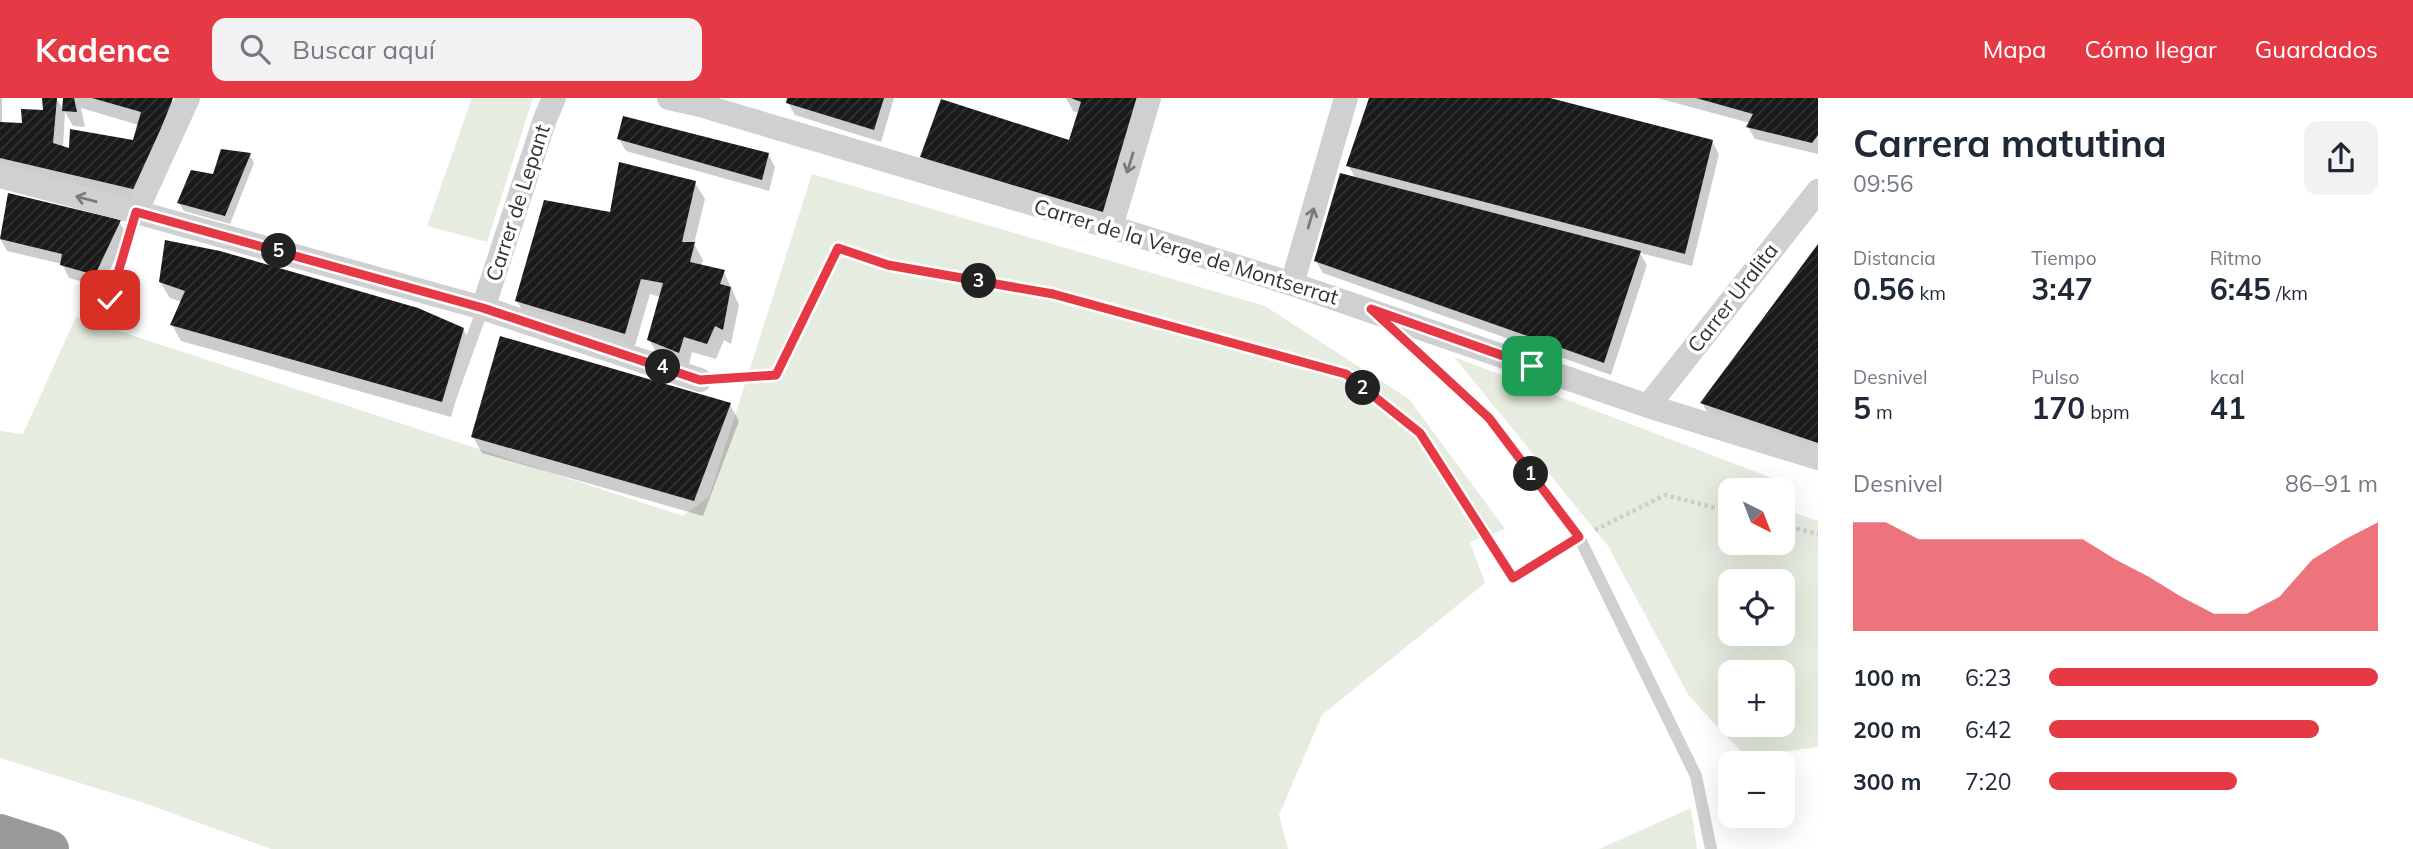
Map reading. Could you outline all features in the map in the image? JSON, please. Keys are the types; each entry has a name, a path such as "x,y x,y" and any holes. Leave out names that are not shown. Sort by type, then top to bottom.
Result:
{"highway":[{"path":"0,833 50,849"}],"street":[{"path":"136,212 188,98"},
{"name":"Carrer de Lepant","path":"483,308 554,98"},
{"name":"Carrer de la Verge de Montserrat","path":"669,98 702,102 1111,227 1371,309 1648,406 1818,458"},
{"path":"1111,227 1149,98"},
{"path":"1292,284 1346,98"},
{"path":"0,176 483,308 700,380"},
{"name":"Carrer Uralita","path":"1648,406 1818,191"}],"lane":[{"path":"110,300 136,212"},
{"path":"451,396 483,308"},
{"path":"1371,309 1489,418 1579,537 1696,776 1711,849"}],"path":[{"path":"700,380 776,375 838,248 888,265 1053,294 1346,374 1420,433 1513,578 1579,537 1665,495 1718,509"},
{"path":"1796,528 1818,534"}],"shaded area":[{"path":"472,98 533,98 487,242 427,226"},
{"path":"812,174 1265,306 1409,399 1505,529 1470,542 1485,583 1322,715 1279,815 1288,849 271,849 144,803 0,758 0,431 23,434 76,317 683,516 709,497"},
{"path":"1454,357 1772,478 1718,478 1718,555 1796,555 1796,513 1818,521 1818,747 1789,751 1740,751 1727,737 1795,737 1795,660 1718,660 1718,727 1689,696 1608,546"},
{"path":"1691,808 1697,849 1599,849"}],"building":[{"path":"42,98 57,98 53,143 69,148 70,129 133,140 141,112 92,98 173,98 137,190 0,158 0,122 22,123 21,109 43,110"},
{"path":"63,98 74,98 77,112 62,111"},
{"path":"787,98 884,98 874,130 786,103"},
{"path":"1071,98 1140,98 1105,213 920,157 941,99 1069,140 1081,102"},
{"path":"1369,98 1550,98 1713,140 1685,254 1346,166"},
{"path":"1696,98 1818,98 1818,135 1812,143 1746,127 1753,114"},
{"path":"623,116 769,153 762,180 617,139"},
{"path":"221,149 251,153 225,216 177,203 191,170 213,174"},
{"path":"619,162 696,181 682,242 695,242 690,262 725,270 720,284 731,287 723,330 715,326 707,344 684,337 679,353 647,340 663,283 641,279 625,334 515,301 544,200 610,212"},
{"path":"1340,173 1641,251 1604,363 1314,261"},
{"path":"8,193 121,220 95,275 60,265 62,254 0,239"},
{"path":"165,240 220,251 418,308 464,328 442,402 170,325 185,291 159,282"},
{"path":"1818,244 1818,443 1700,403"},
{"path":"500,336 731,403 694,501 471,437"}],"route":[{"path":"110,300 136,212 483,308 700,380 776,375 838,248 888,265 1053,294 1346,374 1420,433 1513,578 1579,537 1489,418 1371,309 1532,366"}]}
